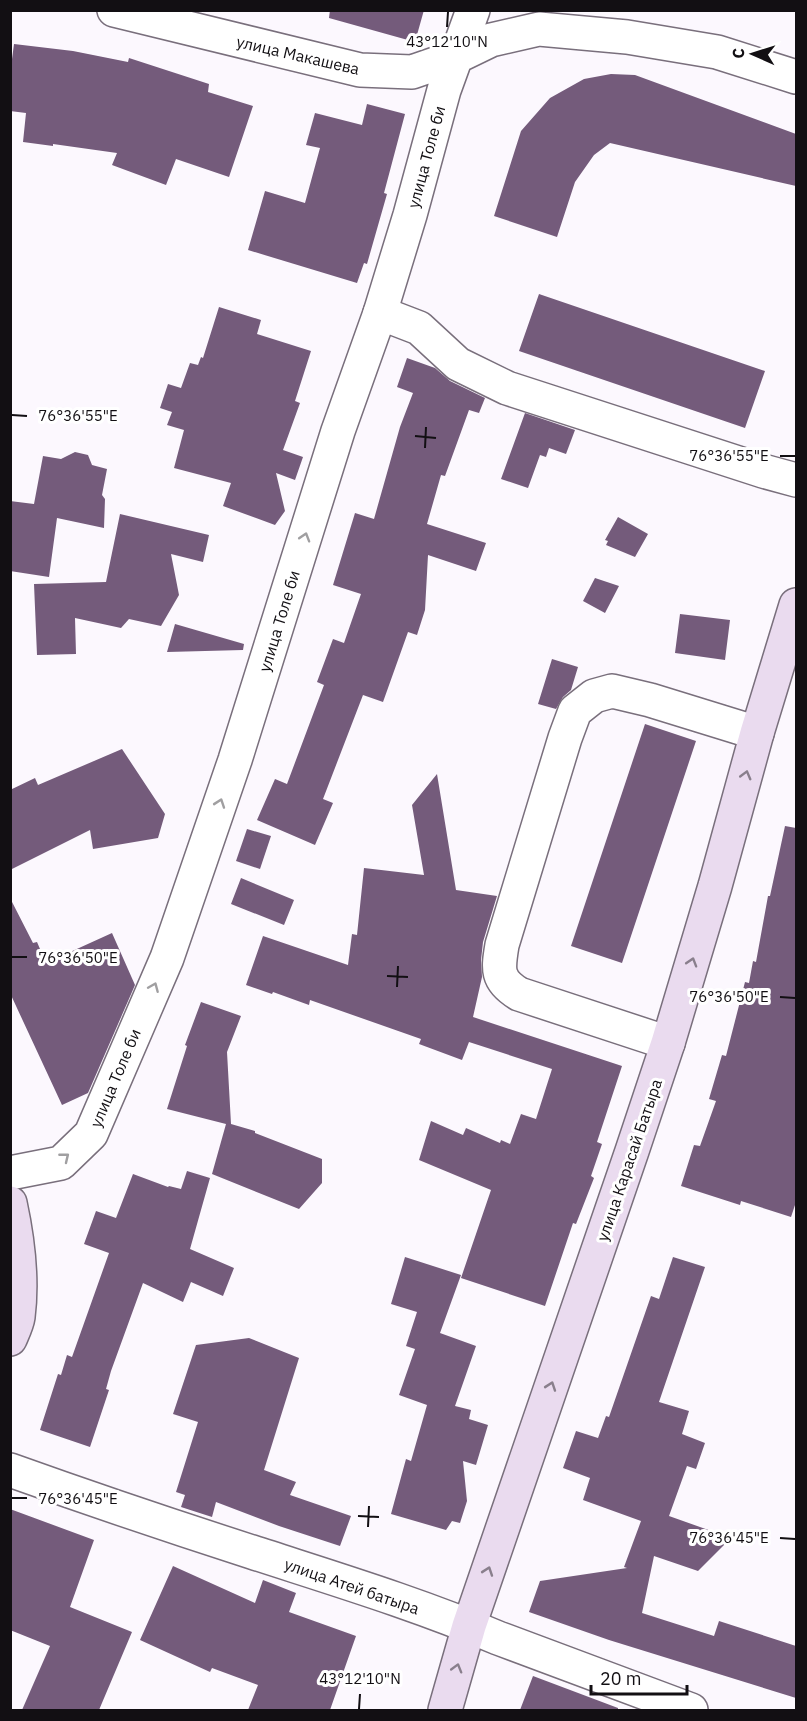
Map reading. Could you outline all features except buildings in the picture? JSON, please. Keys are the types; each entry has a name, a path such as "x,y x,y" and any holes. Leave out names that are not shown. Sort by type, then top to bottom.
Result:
{"main road":[{"name":"улица Карасай Батыра","path":"446,1710 469,1626 668,1043 715,886 757,732 796,605"},
{"path":"10,1203 17,1233 20,1267 18,1318 10,1339"}],"street":[{"name":"улица Макашева","path":"114,10 360,70 412,72 458,56 491,40 539,29 627,37 717,52 796,77"},
{"name":"улица Толе би","path":"10,1173 61,1163 91,1134 167,958 235,760 338,431 380,313 410,215 444,90 473,10"},
{"path":"380,313 419,328 458,364 507,388 796,480"},
{"path":"668,1043 519,994 511,989 501,977 498,968 501,945 575,711 594,696 612,691 757,732"},
{"name":"улица Атей батыра","path":"10,1470 148,1519 350,1584 469,1626 691,1710"}]}
